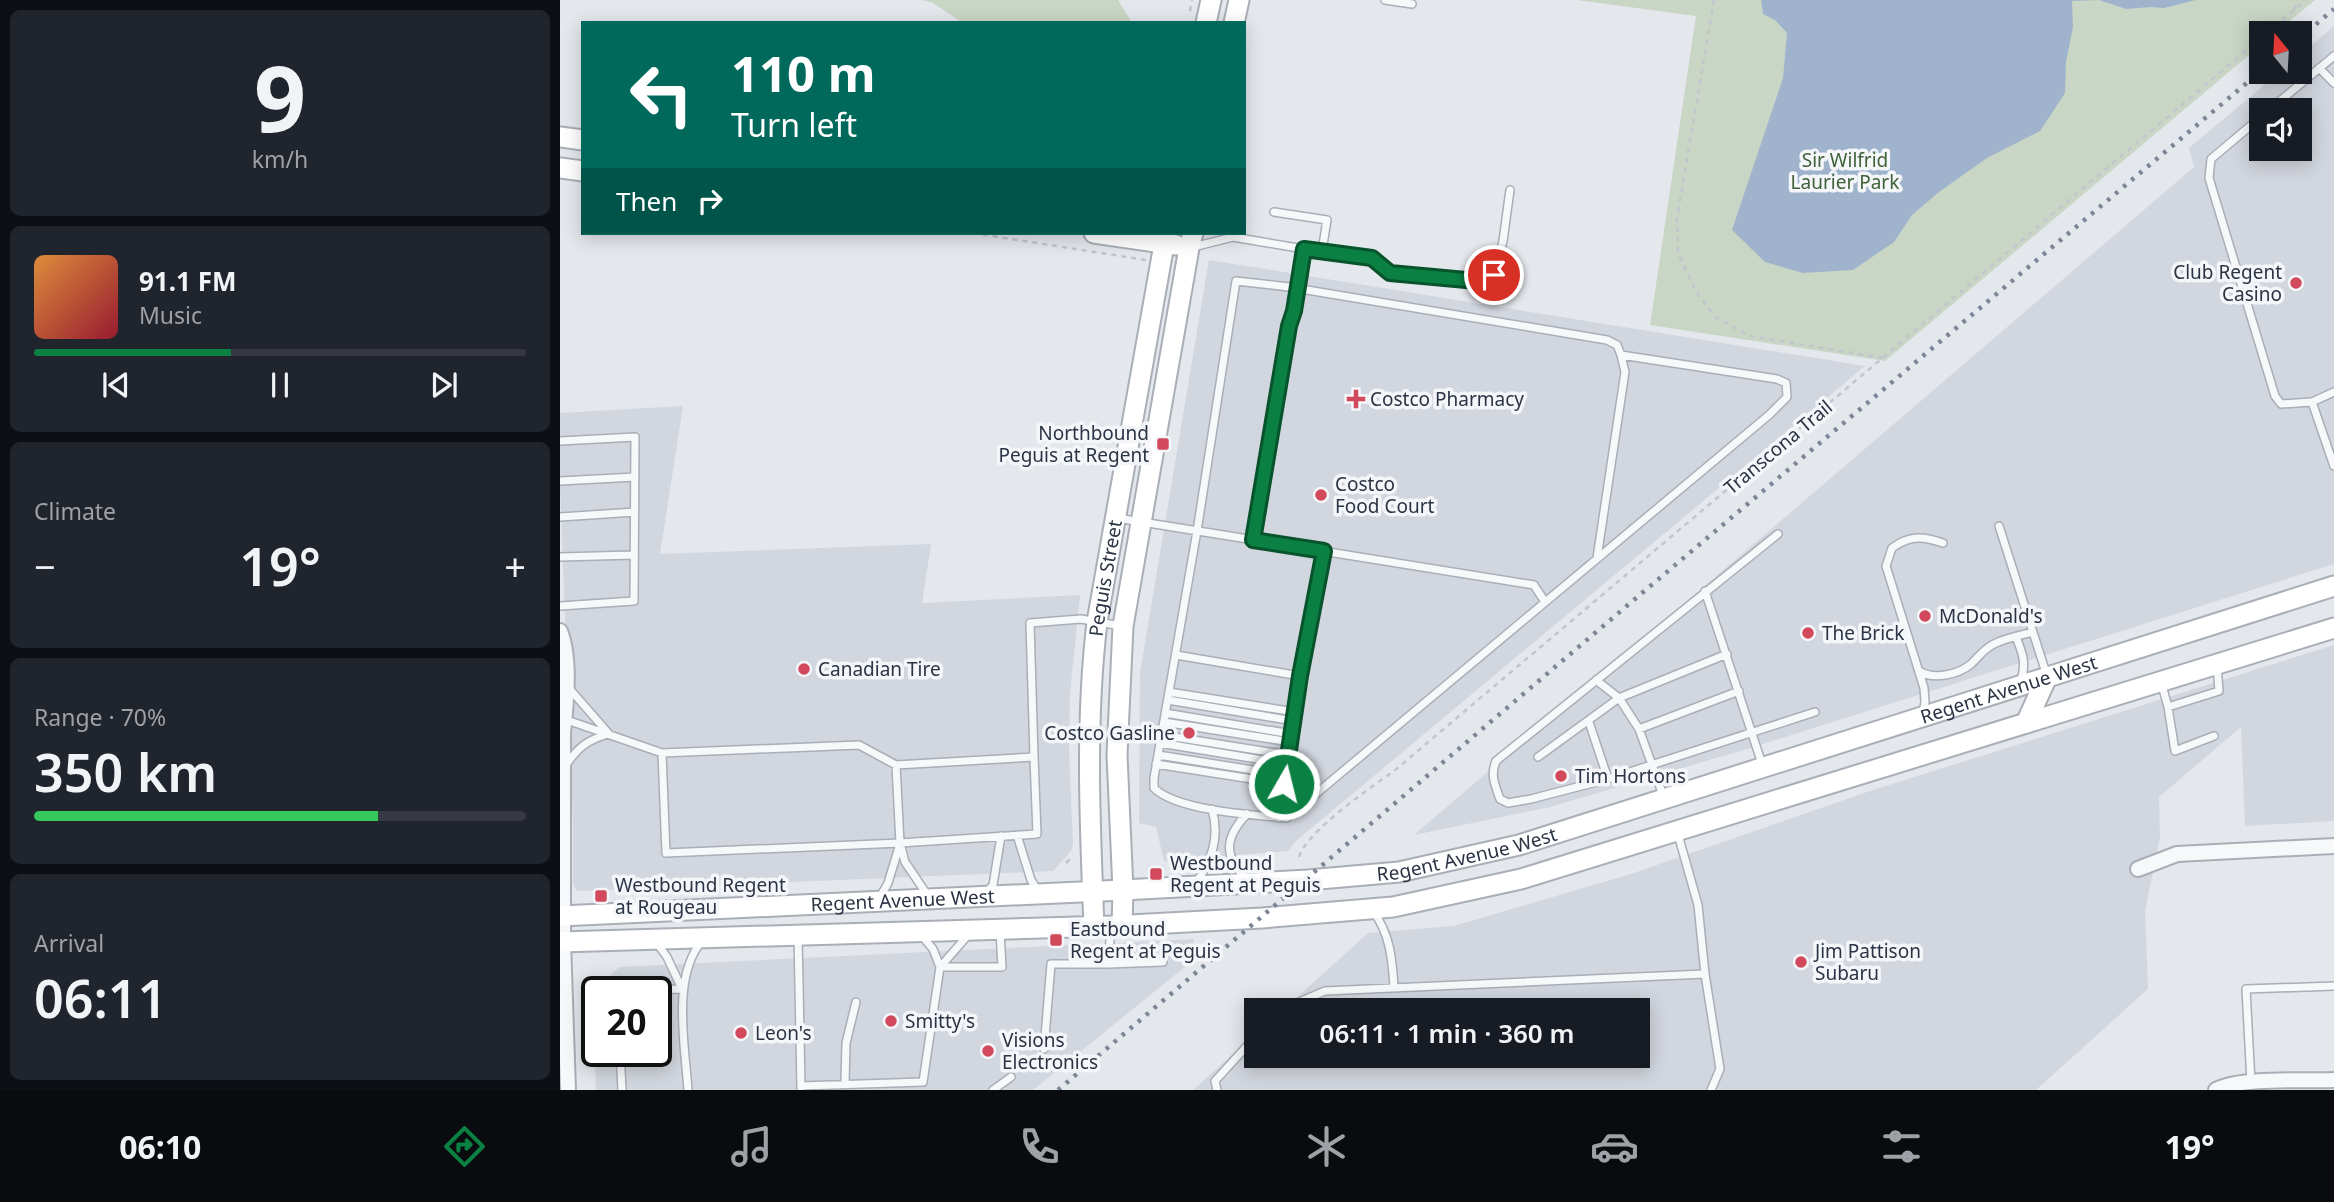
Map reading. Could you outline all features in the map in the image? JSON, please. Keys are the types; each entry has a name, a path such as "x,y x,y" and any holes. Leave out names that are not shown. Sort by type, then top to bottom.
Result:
{"main road":[{"path":"1206,21 1211,0"},
{"path":"1234,21 1239,0"},
{"path":"560,137 581,140"},
{"path":"560,168 581,171"},
{"path":"1122,235 1191,240"},
{"name":"Peguis Street","path":"1109,926 1093,892 1088,723 1090,675 1165,238"},
{"name":"Peguis Street","path":"1109,926 1123,890 1116,755 1123,626 1191,240"},
{"name":"Regent Avenue West","path":"561,916 1093,892 1399,872 1520,845 2334,586"},
{"name":"Regent Avenue West","path":"561,942 1109,926 1262,918 1393,907 1521,879 2334,628"},
{"path":"2026,723 2047,677"},
{"path":"1664,799 1676,831"}],"street":[{"path":"560,631 566,646 561,942 568,1090"},
{"path":"2138,869 2177,854 2334,846"},
{"path":"2216,1090 2252,1082 2334,1080"}],"lane":[{"path":"1385,0 1412,4"},
{"path":"2283,98 2334,56"},
{"path":"2319,68 2334,83"},
{"path":"2249,127 2211,159 2209,178 2275,396 2281,404 2312,402 2334,392"},
{"path":"1191,240 1229,235 1372,258 1390,273 1477,281 1494,275 1503,241 1510,190"},
{"path":"1274,212 1327,220 1322,251"},
{"path":"1253,540 1304,249"},
{"path":"1597,559 1625,372 1617,345 1607,340 1298,288 1236,281 1154,788 1173,801 1212,809 1287,818 1545,602 1597,559 1769,415 1787,397 1786,383 1777,379 1621,355"},
{"path":"2312,402 2334,466"},
{"path":"560,441 635,437 634,601 560,606"},
{"path":"560,481 635,477"},
{"path":"560,517 635,512"},
{"path":"1115,518 1534,584 1545,602"},
{"path":"1999,526 2047,677"},
{"path":"1778,534 1496,761 1492,771 1500,799 1508,803 1608,779 1815,712"},
{"path":"1921,717 1925,700 1919,671 1886,566 1892,548 1909,538 1928,537 1943,543"},
{"path":"1279,818 1300,676 1324,551"},
{"path":"560,557 634,555"},
{"path":"1705,591 1764,767"},
{"path":"662,753 666,853 1037,834 1030,623 1081,619 1123,626"},
{"path":"1919,671 1936,677 1948,674 1968,667 1984,650 1996,643 2033,632"},
{"path":"2016,637 2023,654 2025,670 2019,686"},
{"path":"1538,757 1619,698 1727,654"},
{"path":"1176,655 1300,676"},
{"path":"2168,707 2219,691 2217,664"},
{"path":"1596,680 1619,698 1639,729 1664,799"},
{"path":"2161,681 2175,751 2214,736"},
{"path":"565,683 609,734"},
{"path":"1639,729 1739,691"},
{"path":"1168,696 1294,717"},
{"path":"1165,718 1291,738"},
{"path":"563,719 662,753 859,745 896,765 1034,757"},
{"path":"1589,722 1608,779"},
{"path":"563,771 575,751 588,740 609,734"},
{"path":"1161,739 1288,760"},
{"path":"1158,755 1285,775"},
{"path":"1157,764 1284,784"},
{"path":"896,765 900,843 905,862 931,899"},
{"path":"1194,886 1207,867 1213,851 1216,823 1212,809"},
{"path":"1247,814 1237,824 1228,849 1231,861 1251,883"},
{"path":"1676,831 1698,905 1705,974 1720,1069 1711,1090"},
{"path":"1017,835 1031,880 1041,894"},
{"path":"981,897 993,886 1001,836"},
{"path":"877,901 888,883 900,843"},
{"path":"1372,909 1383,923 1391,949 1394,986"},
{"path":"1108,964 1109,926"},
{"path":"940,967 1002,967 999,929"},
{"path":"798,935 801,1088 845,1083 922,1086 940,967 973,930"},
{"path":"918,932 933,949 940,967"},
{"path":"688,1090 682,989 692,958 699,943 706,937"},
{"path":"653,939 667,957 682,989"},
{"path":"1044,1049 1051,964 1163,962"},
{"path":"1308,998 1325,990 1705,974"},
{"path":"2252,1082 2245,989 2334,986"},
{"path":"672,989 682,989"},
{"path":"845,1083 846,1043 856,1002"},
{"path":"1217,1090 1215,1081 1244,1049"},
{"path":"621,1067 622,1090"},
{"path":"993,1090 1012,1077"}],"path":[{"path":"1714,0 1677,218 1678,253 1695,290 1715,317 1750,336 1883,358"},
{"path":"2294,10 2297,0"},
{"path":"2281,21 2306,0"},
{"name":"Transcona Trail","path":"1299,857 1304,845 1349,803 1394,771 2249,48"},
{"path":"986,235 1146,260"}],"shaded area":[{"path":"2334,26 2334,564 1750,748 1550,807 1414,835 2194,167 2189,148 2266,84 2312,84 2312,45"},
{"path":"1209,260 1865,366 1296,841 1288,851 1164,861 1156,827 1139,823 1140,673"},
{"path":"683,406 660,554 931,544 922,603 1080,595 1070,693 1069,749 1073,845 1053,871 577,891 573,884 560,413"},
{"path":"2334,645 2334,821 2245,826 2241,727 2159,797 2160,838 2145,911 2148,989 2036,1090 1193,1090 1244,1044 1244,1068 1650,1068 1650,998 1296,998 1368,933 1454,926 1631,874 1870,791"},
{"path":"1194,939 1191,962 1033,1090 596,1090 595,1067 672,1067 672,976 610,976 619,967"}],"green space":[{"path":"922,0 1118,0 1131,21 960,21 933,3"},
{"name":"Sir Wilfrid Laurier Park","path":"1577,0 2315,0 2290,21 2249,21 2249,55 1885,361 1650,325 1696,16"}],"water":[{"path":"1761,0 2099,0 2072,1 2073,27 2066,62 2065,93 2040,131 1987,158 1939,192 1912,215 1894,242 1853,270 1803,273 1765,262 1732,230 1783,78 1787,33 1775,20 1763,14"},
{"path":"2099,0 2196,0 2164,8 2126,9"}],"railway":[{"path":"2312,28 2334,9"},
{"path":"1058,1090 2249,81"}],"place":[{"name":"Club Regent Casino","path":"2296,283"},
{"name":"Costco Pharmacy","path":"1356,399"},
{"name":"Northbound Peguis at Regent","path":"1163,444"},
{"name":"Costco Food Court","path":"1321,495"},
{"name":"McDonald's","path":"1925,616"},
{"name":"The Brick","path":"1808,633"},
{"name":"Canadian Tire","path":"804,669"},
{"name":"Costco Gasline","path":"1189,733"},
{"name":"Tim Hortons","path":"1561,776"},
{"name":"Westbound Regent at Peguis","path":"1156,874"},
{"name":"Westbound Regent at Rougeau","path":"601,896"},
{"name":"Eastbound Regent at Peguis","path":"1056,940"},
{"name":"Jim Pattison Subaru","path":"1801,962"},
{"name":"Smitty's","path":"891,1021"},
{"name":"Leon's","path":"741,1033"},
{"name":"Visions Electronics","path":"988,1051"}],"route":[{"path":"1284,784 1300,676 1324,551 1253,540 1304,249 1372,258 1390,273 1416,277 1477,281 1494,275"}]}
